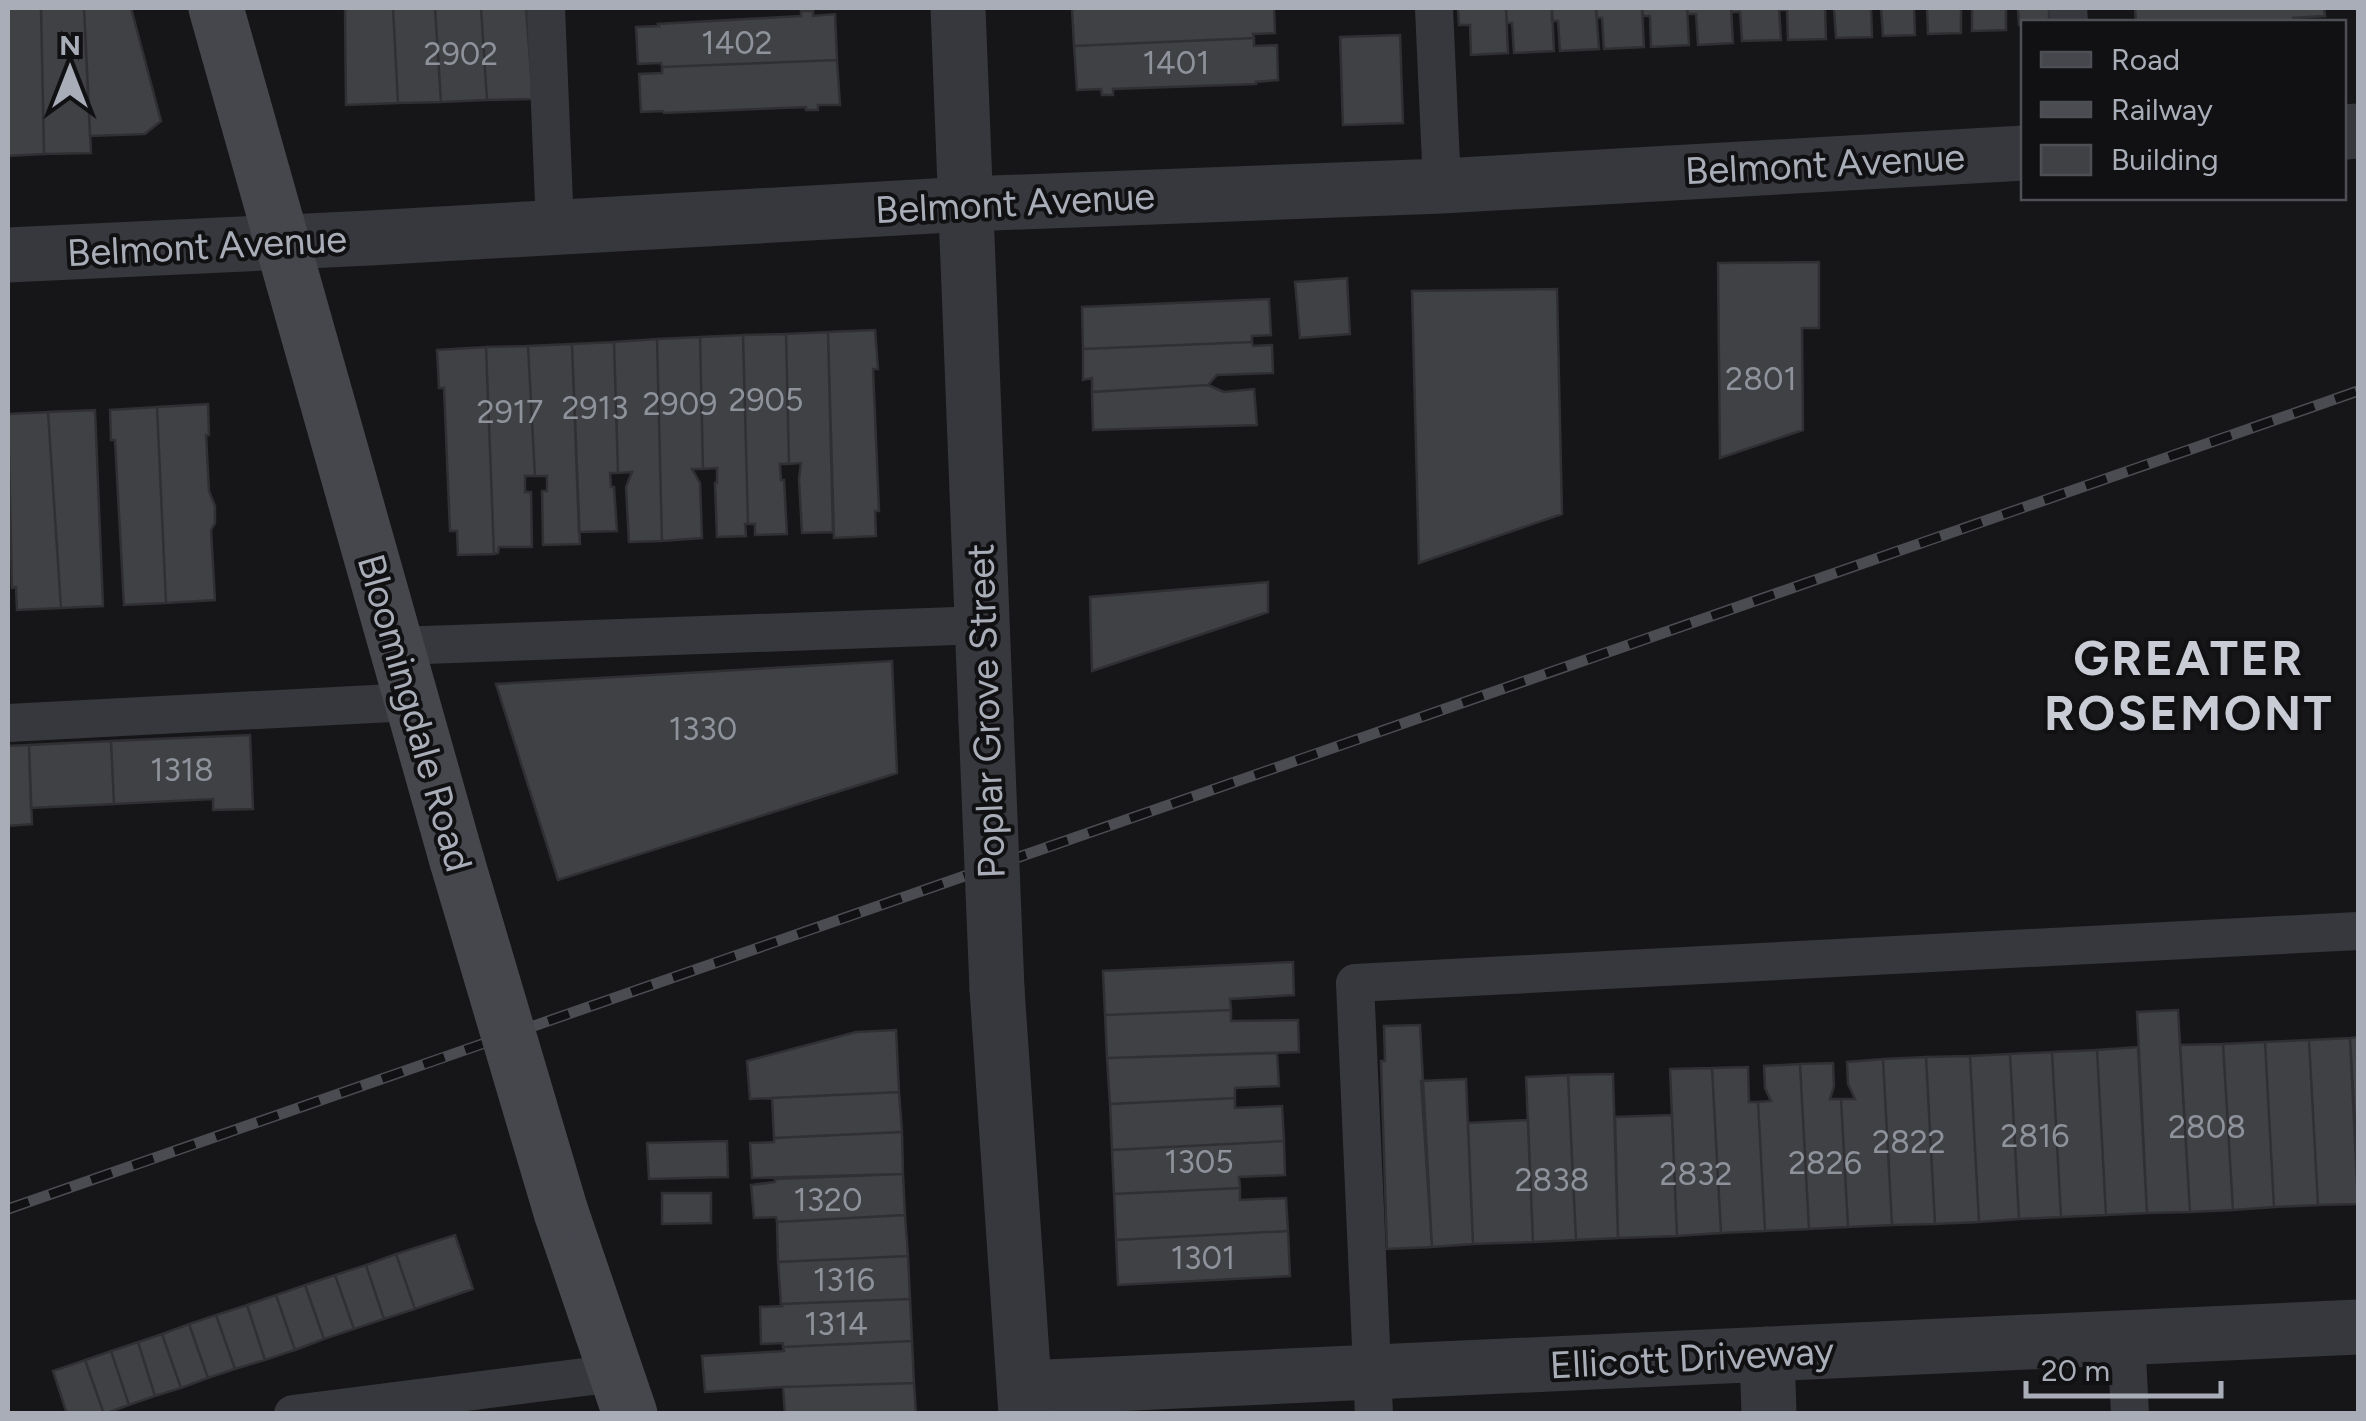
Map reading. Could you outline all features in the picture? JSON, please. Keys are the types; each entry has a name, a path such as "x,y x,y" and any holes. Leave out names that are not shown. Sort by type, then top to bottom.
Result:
{"main road":[{"name":"Bloomingdale Road","path":"216,8 457,862 561,1212 623,1393"}],"street":[{"name":"Poplar Grove Street","path":"958,8 997,989 1026,1401"},
{"name":"Belmont Avenue","path":"8,255 968,204 1442,186 2021,153"},
{"name":"Ellicott Driveway","path":"1026,1401 1373,1393 1767,1354 2358,1326"},
{"path":"1767,1354 1769,1414"}],"lane":[{"path":"546,8 555,227"},
{"path":"1434,8 1442,186"},
{"path":"396,646 983,626"},
{"path":"8,723 412,702"},
{"path":"1373,1393 1356,983 2358,931"},
{"path":"2126,1337 2130,1414"},
{"path":"294,1414 623,1393"}],"building":[{"path":"8,8 41,8 44,154 8,156"},
{"path":"41,8 84,8 91,153 44,154"},
{"path":"84,8 131,8 161,121 145,134 90,136"},
{"path":"345,8 393,8 398,103 346,105"},
{"path":"393,8 435,8 441,102 398,103"},
{"path":"435,8 481,8 487,100 441,102"},
{"path":"481,8 526,8 533,99 487,100"},
{"path":"1072,8 1274,8 1275,33 1253,34 1254,38 1074,46"},
{"path":"1458,8 1506,8 1508,53 1471,55 1470,25 1459,25"},
{"path":"1506,8 1552,8 1554,51 1514,53 1512,23 1507,23"},
{"path":"1552,8 1596,8 1599,49 1560,51 1558,21 1552,21"},
{"path":"1596,8 1642,8 1644,47 1604,49 1602,18 1597,18"},
{"path":"1642,8 1687,8 1689,45 1651,47 1650,16 1643,16"},
{"path":"1687,8 1731,8 1733,43 1698,45 1696,14 1688,14"},
{"path":"1731,8 1779,8 1781,40 1742,41 1740,12 1732,12"},
{"path":"1779,8 1825,8 1826,39 1788,40 1787,10"},
{"path":"1834,8 1871,8 1872,37 1836,38"},
{"path":"1881,8 1914,8 1915,35 1883,36"},
{"path":"1927,8 1961,8 1961,33 1928,34"},
{"path":"1972,8 2006,8 2006,30 1972,31"},
{"path":"2018,8 2049,8 2049,20 2021,20 2019,25"},
{"path":"2135,8 2324,8 2325,16 2293,20 2136,20"},
{"path":"801,11 813,11 813,16 835,14 837,60 662,67 661,63 638,64 636,27 801,16"},
{"path":"1400,35 1403,123 1343,125 1340,37"},
{"path":"1254,38 1254,46 1277,45 1278,80 1113,89 1113,95 1102,95 1101,89 1077,90 1074,46"},
{"path":"837,60 840,105 818,105 818,110 806,107 641,112 639,74 662,73 662,67"},
{"path":"1819,262 1819,328 1802,328 1803,430 1720,458 1718,263"},
{"path":"1347,278 1350,334 1300,338 1295,282"},
{"path":"1557,289 1562,514 1419,563 1412,291"},
{"path":"1269,299 1271,335 1252,336 1252,342 1083,349 1082,307"},
{"path":"875,330 879,511 875,511 876,536 834,538 828,332"},
{"path":"828,332 833,532 802,533 801,463 789,464 786,334"},
{"path":"786,334 789,464 780,464 787,534 755,535 755,524 748,524 743,335"},
{"path":"743,335 748,524 746,536 717,537 717,468 703,469 700,337"},
{"path":"700,337 703,469 692,469 700,483 702,538 662,541 657,339"},
{"path":"657,339 662,541 629,542 626,487 632,472 618,473 614,342"},
{"path":"614,342 618,473 610,473 617,531 579,532 572,344"},
{"path":"1252,342 1253,346 1272,345 1273,373 1217,375 1208,385 1092,392 1092,378 1083,380 1083,349"},
{"path":"572,344 580,544 543,545 542,491 547,491 547,476 535,476 528,346"},
{"path":"528,346 535,476 525,476 525,492 531,492 532,547 499,547 494,554 486,347"},
{"path":"486,347 494,554 458,555 457,531 450,531 444,388 439,388 437,350"},
{"path":"1208,385 1224,392 1254,389 1257,425 1093,430 1092,392"},
{"path":"208,404 209,491 215,506 211,530 215,600 166,603 157,407"},
{"path":"157,407 166,603 124,605 110,410"},
{"path":"95,410 103,606 61,608 48,412"},
{"path":"48,412 61,608 17,610 16,587 12,588 8,414"},
{"path":"1268,582 1268,612 1092,671 1090,597"},
{"path":"892,661 897,773 558,880 496,684"},
{"path":"250,735 253,809 213,810 213,799 114,804 111,741"},
{"path":"111,741 114,804 31,808 29,745"},
{"path":"29,745 32,824 8,826 8,746"},
{"path":"1293,962 1294,995 1230,999 1231,1010 1105,1015 1103,971"},
{"path":"1231,1010 1231,1021 1298,1020 1299,1052 1107,1058 1105,1015"},
{"path":"2178,1010 2190,1212 2147,1213 2137,1012"},
{"path":"1420,1025 1432,1247 1387,1249 1381,1061 1385,1061 1384,1026"},
{"path":"896,1030 899,1092 750,1099 747,1061 856,1032"},
{"path":"2358,1037 2358,1174 2350,1038"},
{"path":"2350,1038 2358,1204 2318,1205 2309,1040"},
{"path":"2309,1040 2318,1205 2274,1207 2265,1042"},
{"path":"2265,1042 2274,1207 2233,1210 2223,1044"},
{"path":"2223,1044 2233,1210 2190,1212 2180,1045"},
{"path":"2138,1047 2147,1213 2106,1215 2097,1050"},
{"path":"2097,1050 2106,1215 2061,1217 2052,1052"},
{"path":"2052,1052 2061,1217 2019,1219 2010,1054"},
{"path":"1277,1053 1279,1086 1235,1088 1235,1098 1110,1104 1107,1058"},
{"path":"2010,1054 2019,1219 1979,1222 1970,1056"},
{"path":"1970,1056 1979,1222 1935,1224 1926,1057"},
{"path":"1926,1057 1935,1224 1892,1225 1883,1059"},
{"path":"1883,1059 1892,1225 1848,1227 1841,1099 1855,1099 1848,1084 1847,1062"},
{"path":"1833,1063 1830,1099 1841,1099 1848,1227 1809,1229 1800,1064"},
{"path":"1800,1064 1809,1229 1765,1231 1758,1102 1771,1101 1765,1088 1764,1066"},
{"path":"1748,1067 1749,1102 1758,1102 1765,1231 1721,1233 1712,1068"},
{"path":"1712,1068 1721,1233 1677,1236 1670,1069"},
{"path":"1613,1074 1618,1238 1576,1240 1568,1075"},
{"path":"1568,1075 1576,1240 1533,1242 1526,1077"},
{"path":"1466,1079 1473,1244 1432,1247 1421,1081"},
{"path":"899,1092 902,1132 774,1138 772,1098"},
{"path":"1235,1098 1235,1108 1282,1106 1284,1141 1112,1150 1110,1104"},
{"path":"1672,1115 1677,1236 1618,1238 1615,1117"},
{"path":"1528,1120 1533,1242 1473,1244 1468,1123"},
{"path":"902,1132 903,1174 752,1178 750,1143 774,1142 774,1138"},
{"path":"727,1141 728,1177 649,1179 647,1143"},
{"path":"1284,1141 1285,1175 1239,1177 1240,1188 1114,1194 1112,1150"},
{"path":"903,1174 905,1215 777,1222 776,1217 754,1218 751,1185 775,1179"},
{"path":"1240,1188 1240,1200 1286,1198 1288,1231 1116,1240 1114,1194"},
{"path":"662,1193 711,1193 711,1223 662,1224"},
{"path":"905,1215 908,1256 778,1262 777,1222"},
{"path":"1288,1231 1290,1276 1118,1285 1116,1240"},
{"path":"455,1235 473,1289 415,1309 396,1254"},
{"path":"396,1254 415,1309 384,1319 366,1265"},
{"path":"908,1256 910,1299 781,1304 778,1262"},
{"path":"366,1265 384,1319 354,1329 335,1275"},
{"path":"335,1275 354,1329 324,1339 305,1285"},
{"path":"305,1285 324,1339 295,1350 276,1295"},
{"path":"276,1295 295,1350 265,1360 247,1305"},
{"path":"910,1299 912,1341 783,1347 783,1343 761,1344 760,1307"},
{"path":"247,1305 265,1360 235,1369 216,1315"},
{"path":"216,1315 235,1369 208,1378 189,1324"},
{"path":"189,1324 208,1378 181,1388 162,1334"},
{"path":"162,1334 181,1388 155,1396 138,1342"},
{"path":"912,1341 914,1383 705,1392 702,1356 784,1351 783,1347"},
{"path":"138,1342 155,1396 129,1405 111,1351"},
{"path":"111,1351 129,1405 104,1414 85,1360"},
{"path":"85,1360 104,1414 67,1414 53,1371"},
{"path":"914,1383 916,1414 785,1414 783,1387"}],"railway":[{"path":"8,1209 2358,391"}],"district":[{"name":"GREATER ROSEMONT","path":"2189,686"}]}
